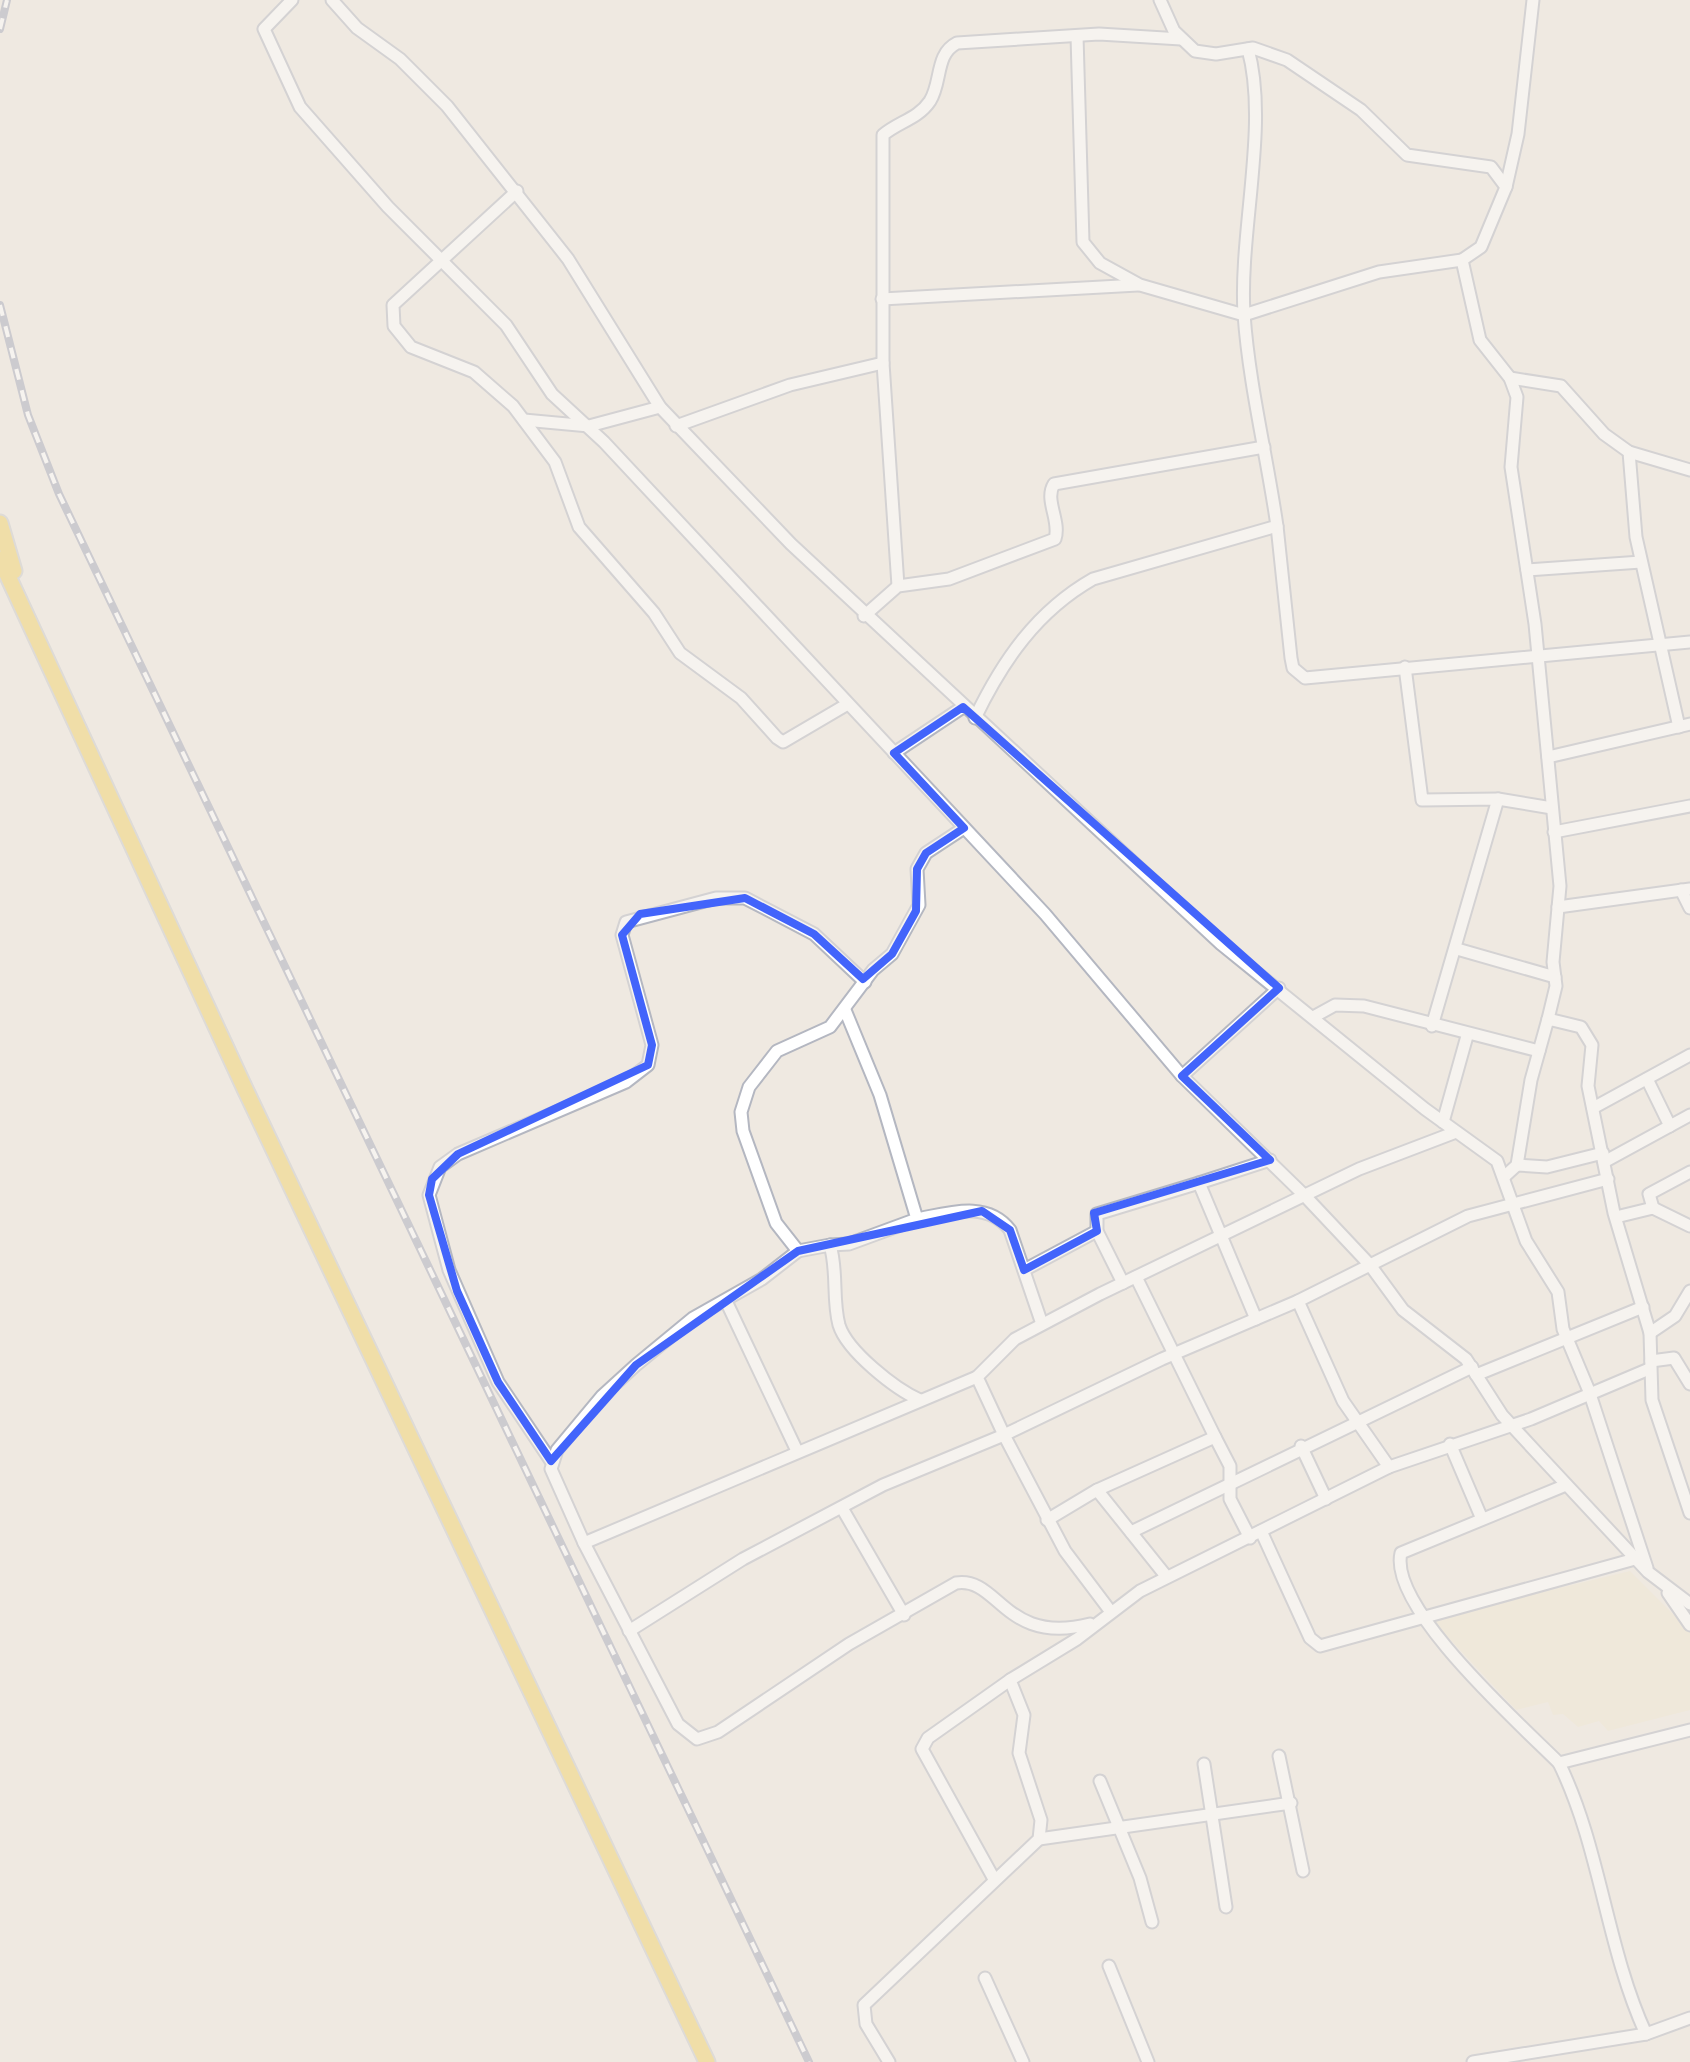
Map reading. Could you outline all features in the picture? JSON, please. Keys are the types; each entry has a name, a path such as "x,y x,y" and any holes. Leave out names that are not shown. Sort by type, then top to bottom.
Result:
{"main road":[{"path":"0,523 29,622"},
{"path":"0,559 245,1089 707,2062"}],"street":[{"path":"292,0 264,29 284,80 300,107 506,325 552,394 589,426 1094,968 1182,1076 1305,1196 1370,1265 1403,1310 1456,1349 1511,1424 1635,1559 1666,1589 1690,1604 1680,1615"},
{"path":"332,0 357,28 418,75 518,190 568,259 660,407 676,426 864,616 1116,842 1221,944 1443,1122 1488,1151 1504,1176 1526,1241 1558,1292 1566,1336 1589,1391 1648,1572"},
{"path":"1160,0 1181,39 1202,54 1248,48 1288,60 1361,110 1408,155 1490,168 1506,187"},
{"path":"1078,36 1083,242 1100,263 1140,285 1244,314 1379,272 1462,260 1482,247 1506,187 1518,134 1533,0"},
{"path":"898,586 883,363 883,135 922,111 931,100 950,46 1078,36 1181,39"},
{"path":"1248,48 1257,99 1246,206 1244,314 1294,668 1314,679 1405,667 1660,648 1690,642"},
{"path":"518,190 393,306 394,326 412,347 474,372 524,420 555,462 579,527 654,613 688,660 741,698 783,742 846,705"},
{"path":"1462,260 1480,340 1510,378 1517,396 1512,467 1538,656 1560,886 1555,977 1548,1019 1517,1165 1504,1176"},
{"path":"882,299 1140,285"},
{"path":"676,426 790,386 883,363"},
{"path":"1510,378 1561,386 1604,434 1630,452 1690,470"},
{"path":"524,420 589,426 660,407"},
{"path":"864,616 898,586 950,578 1055,538 1058,530 1050,493 1054,484 1264,446"},
{"path":"1548,757 1684,726 1660,648 1641,562 1630,452"},
{"path":"975,718 996,674 1044,610 1070,592 1093,579 1276,526"},
{"path":"1527,570 1641,562"},
{"path":"1405,667 1422,800 1498,799 1552,808"},
{"path":"894,753 963,707"},
{"path":"1432,1026 1498,799"},
{"path":"1554,832 1690,806"},
{"path":"798,1251 776,1223 742,1131 740,1112 749,1087 777,1051 830,1027 892,954 920,897 916,870 926,853 964,828"},
{"path":"1558,907 1685,889 1690,908"},
{"path":"865,982 814,934 745,898 730,895 640,914 626,922 622,935 652,1045 648,1066 626,1082 458,1154 440,1167 429,1195 449,1270 498,1382 551,1461 584,1543 678,1724 691,1737 705,1739 849,1644 904,1616 946,1587 964,1581 987,1593 1016,1619 1044,1630 1097,1623"},
{"path":"1456,949 1555,977"},
{"path":"1182,1076 1279,988"},
{"path":"1314,1016 1346,1005 1539,1051"},
{"path":"844,1010 880,1095 917,1219"},
{"path":"1548,1019 1571,1022 1588,1035 1592,1045 1588,1070 1593,1108 1616,1217 1650,1333 1652,1400 1690,1514"},
{"path":"1443,1122 1466,1036"},
{"path":"1593,1108 1690,1055"},
{"path":"1646,1079 1670,1126"},
{"path":"1517,1165 1547,1167 1604,1158 1690,1116"},
{"path":"584,1543 977,1376 1015,1340 1042,1324 1358,1169 1456,1132"},
{"path":"1270,1160 1105,1210 1095,1220 1097,1230 1174,1354 1230,1466 1230,1498 1255,1534 1315,1644 1423,1621 1635,1559"},
{"path":"1652,1208 1649,1194 1690,1172"},
{"path":"629,1631 743,1559 882,1485 1004,1436 1174,1354 1298,1301 1468,1216 1608,1179"},
{"path":"1199,1183 1256,1319"},
{"path":"1616,1217 1652,1208 1686,1220"},
{"path":"551,1461 602,1396 693,1318 726,1301 798,1251 850,1244 917,1219 992,1213 1010,1230 1042,1324"},
{"path":"1024,1270 1097,1230"},
{"path":"830,1245 836,1262 838,1322 845,1337 897,1390 920,1400"},
{"path":"1650,1333 1676,1316 1690,1292"},
{"path":"726,1301 796,1452"},
{"path":"1298,1301 1343,1401 1389,1467"},
{"path":"1132,1532 1302,1446 1474,1371 1643,1307"},
{"path":"994,1879 922,1749 928,1738 1166,1576 1200,1564 1389,1467 1511,1424 1669,1356 1686,1367 1690,1384"},
{"path":"977,1376 1047,1520 1111,1612"},
{"path":"1047,1520 1097,1490 1215,1436"},
{"path":"1450,1444 1482,1519"},
{"path":"1302,1446 1326,1499"},
{"path":"1566,1485 1400,1554 1399,1565 1423,1621 1558,1762 1597,1869 1616,1958 1646,2034"},
{"path":"1097,1490 1166,1576"},
{"path":"842,1508 904,1616"},
{"path":"1666,1589 1690,1625"},
{"path":"1010,1680 1024,1716 1019,1753 1041,1820 1039,1839"},
{"path":"1558,1762 1690,1730"},
{"path":"1280,1756 1303,1871"},
{"path":"1204,1764 1226,1907"},
{"path":"1100,1780 1152,1922"},
{"path":"889,2062 866,2024 864,2005 1039,1839 1291,1803"},
{"path":"1109,1966 1148,2062"},
{"path":"985,1978 1023,2062"},
{"path":"1473,2062 1646,2034 1690,2018"}],"highlighted area":[{"path":"963,707 1279,988 1182,1076 1270,1160 1094,1213 1097,1231 1024,1270 1010,1230 982,1211 798,1251 636,1365 551,1461 498,1382 457,1291 429,1195 432,1179 458,1154 648,1065 652,1045 622,935 640,914 745,898 814,934 863,979 892,954 916,911 917,869 926,853 964,828 894,753"}],"shaded area":[{"path":"1630,1571 1690,1631 1690,1710 1608,1731 1599,1721 1578,1727 1563,1714 1553,1715 1548,1702 1516,1710 1431,1619"}],"railway":[{"path":"0,29 7,0"},
{"path":"0,305 28,415 59,494 809,2062"}]}
